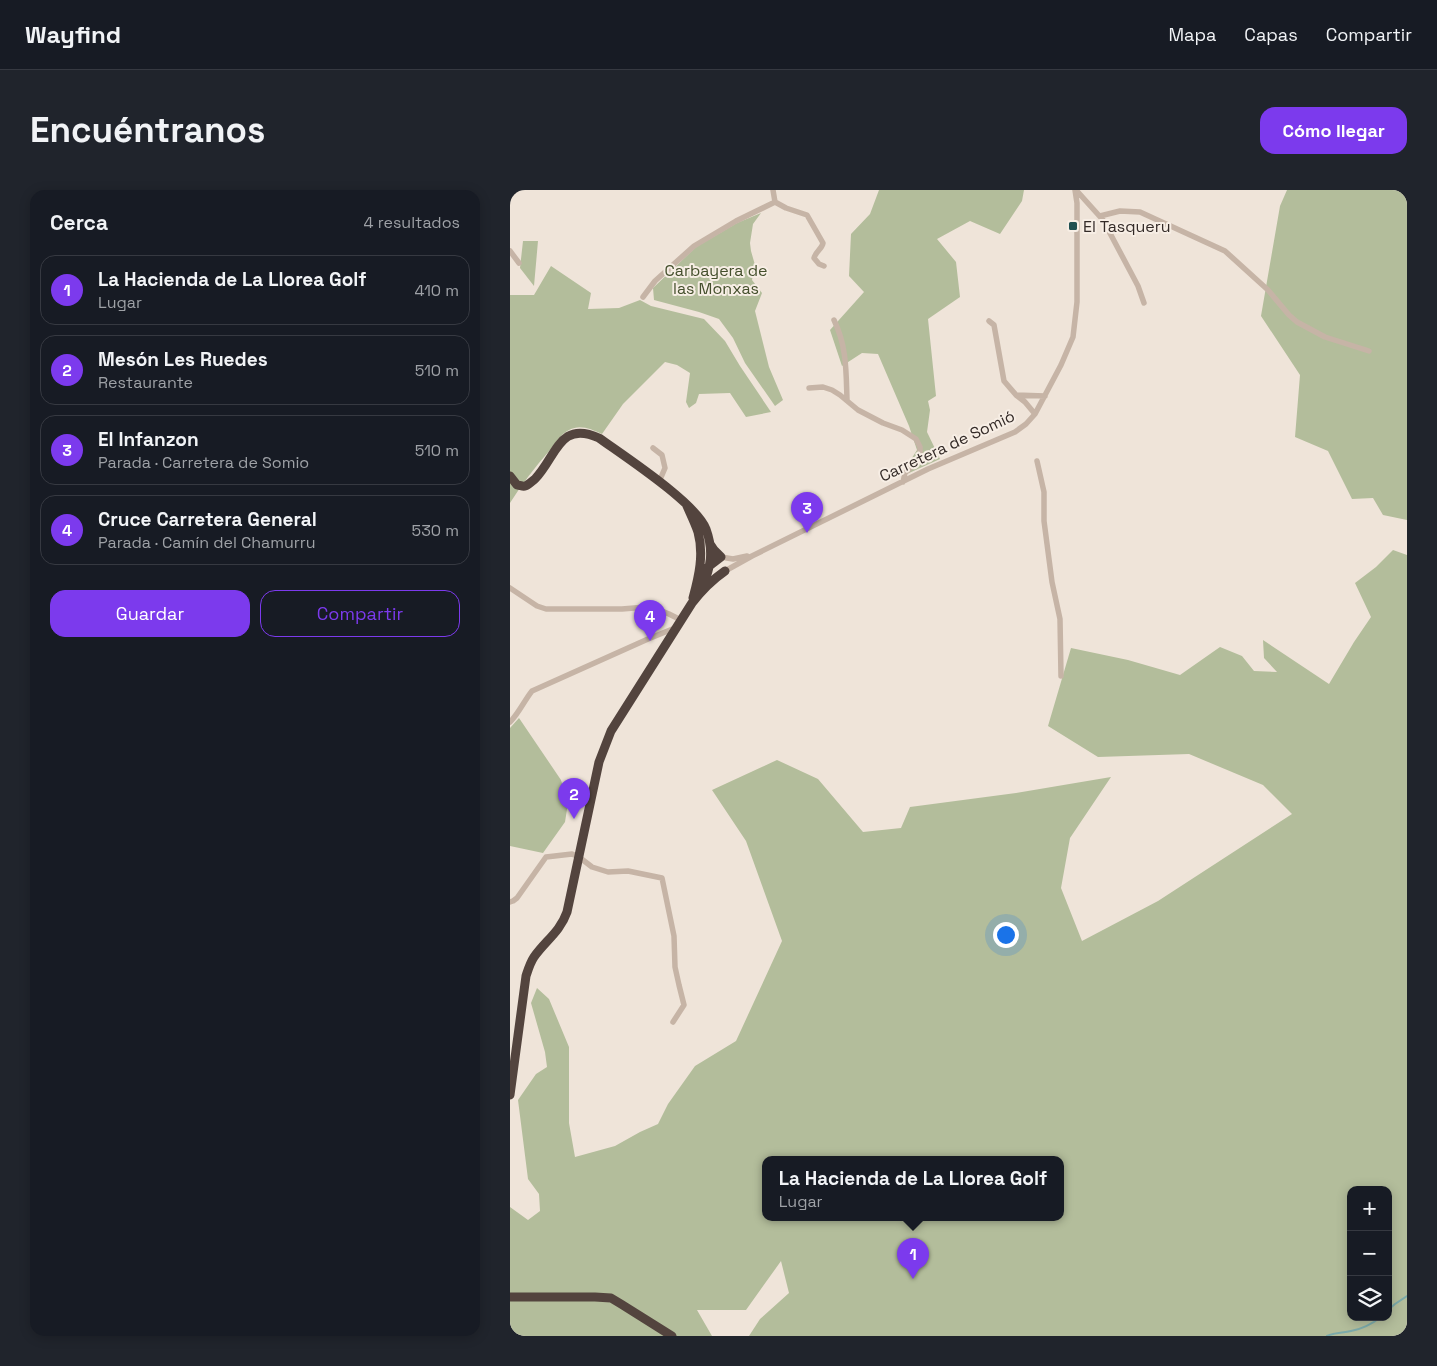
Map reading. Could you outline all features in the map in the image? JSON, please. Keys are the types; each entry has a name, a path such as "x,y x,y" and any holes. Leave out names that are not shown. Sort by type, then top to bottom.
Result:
{"highway":[{"path":"510,476 517,485 525,486 539,475 565,437 575,432 582,432 599,438 696,513 705,528 710,543 721,557 710,564 699,576"},
{"path":"510,1095 526,976 534,956 564,920 599,762 605,745 611,731 692,603 701,590 725,571 710,564 705,556 687,505"},
{"path":"692,603 701,560 698,532"},
{"path":"701,590 710,564 710,543"},
{"path":"510,1298 595,1296 611,1298 672,1336"}],"street":[{"path":"773,190 775,202"},
{"path":"1076,190 1106,224 1138,286 1144,303"},
{"name":"Carretera de Somió","path":"725,571 903,482 1015,432 1026,424 1035,414 1045,396 1073,338 1077,302 1076,190"},
{"path":"775,202 807,215 823,243 822,247 815,253 814,258 818,264 824,266"},
{"path":"643,297 655,282 694,246 736,221 775,202"},
{"path":"1100,216 1120,211 1140,212 1225,251 1268,290 1293,319 1325,338 1369,351"},
{"path":"510,251 519,263"},
{"path":"834,320 841,333 846,353 847,400"},
{"path":"989,321 994,325 1004,381 1035,414"},
{"path":"809,388 823,387 840,395 858,410 902,430 916,439 920,447 920,458 905,473 903,482"},
{"path":"1016,395 1045,396"},
{"path":"653,448 662,455 665,468 658,482"},
{"path":"1038,461 1044,492 1044,521 1052,582 1060,619 1061,676"},
{"path":"721,557 752,556"},
{"path":"510,588 537,606 546,609 622,609 646,607 657,609 681,620"},
{"path":"510,722 532,691 648,638 675,628"},
{"path":"510,902 517,898 546,857 572,854 592,867 608,872 628,871 662,878 674,936 675,967 684,1005 673,1022"}],"green space":[{"path":"879,190 1024,190 1022,201 1000,234 970,221 937,239 956,262 960,297 928,319 936,396 928,401 930,410 927,432 940,459 909,473 910,461 917,450 909,426 878,354 862,353 842,366 830,330 864,292 849,276 851,234 870,214"},
{"path":"1287,190 1407,190 1407,520 1383,515 1373,498 1352,499 1328,451 1295,437 1300,375 1261,316 1280,206"},
{"name":"Carbayera de las Monxas","path":"761,213 753,224 750,243 755,265 752,280 762,293 755,311 769,367 783,400 775,406 745,363 733,338 719,319 654,300 653,288 696,247 737,223"},
{"path":"523,241 538,241 534,286 520,268"},
{"path":"551,266 591,293 588,309 619,308 640,300 651,306 704,319 725,341 771,412 746,417 730,393 699,394 696,403 689,408 686,402 690,373 677,365 665,362 623,404 602,434 590,429 577,427 563,434 510,503 510,295 534,295"},
{"path":"1393,550 1407,555 1407,1336 749,1336 760,1319 789,1293 781,1261 746,1310 697,1310 712,1336 510,1336 510,1207 528,1220 540,1211 539,1194 528,1179 518,1100 536,1074 547,1067 545,1052 531,1003 537,988 549,999 569,1047 569,1123 575,1157 615,1146 658,1124 668,1104 695,1066 736,1041 782,941 746,841 712,790 777,760 818,779 863,832 901,828 910,807 1016,793 1111,777 1070,838 1061,888 1082,941 1158,901 1292,814 1263,785 1189,754 1098,757 1048,726 1071,648 1128,660 1180,675 1220,647 1242,656 1254,671 1277,672 1264,658 1263,640 1329,684 1371,617 1355,583 1376,567"},
{"path":"519,718 561,780 568,803 565,822 543,853 510,846 510,728"}],"waterway":[{"path":"1392,1307 1407,1296"},
{"path":"1327,1336 1359,1329 1375,1321"}],"place":[{"name":"El Tasqueru","path":"1073,226"},
{"name":"El Infanzon","path":"807,533"},
{"name":"Cruce Carretera General","path":"650,641"},
{"name":"Mesón Les Ruedes","path":"574,819"},
{"name":"La Hacienda de La Llorea Golf","path":"913,1279"}]}
